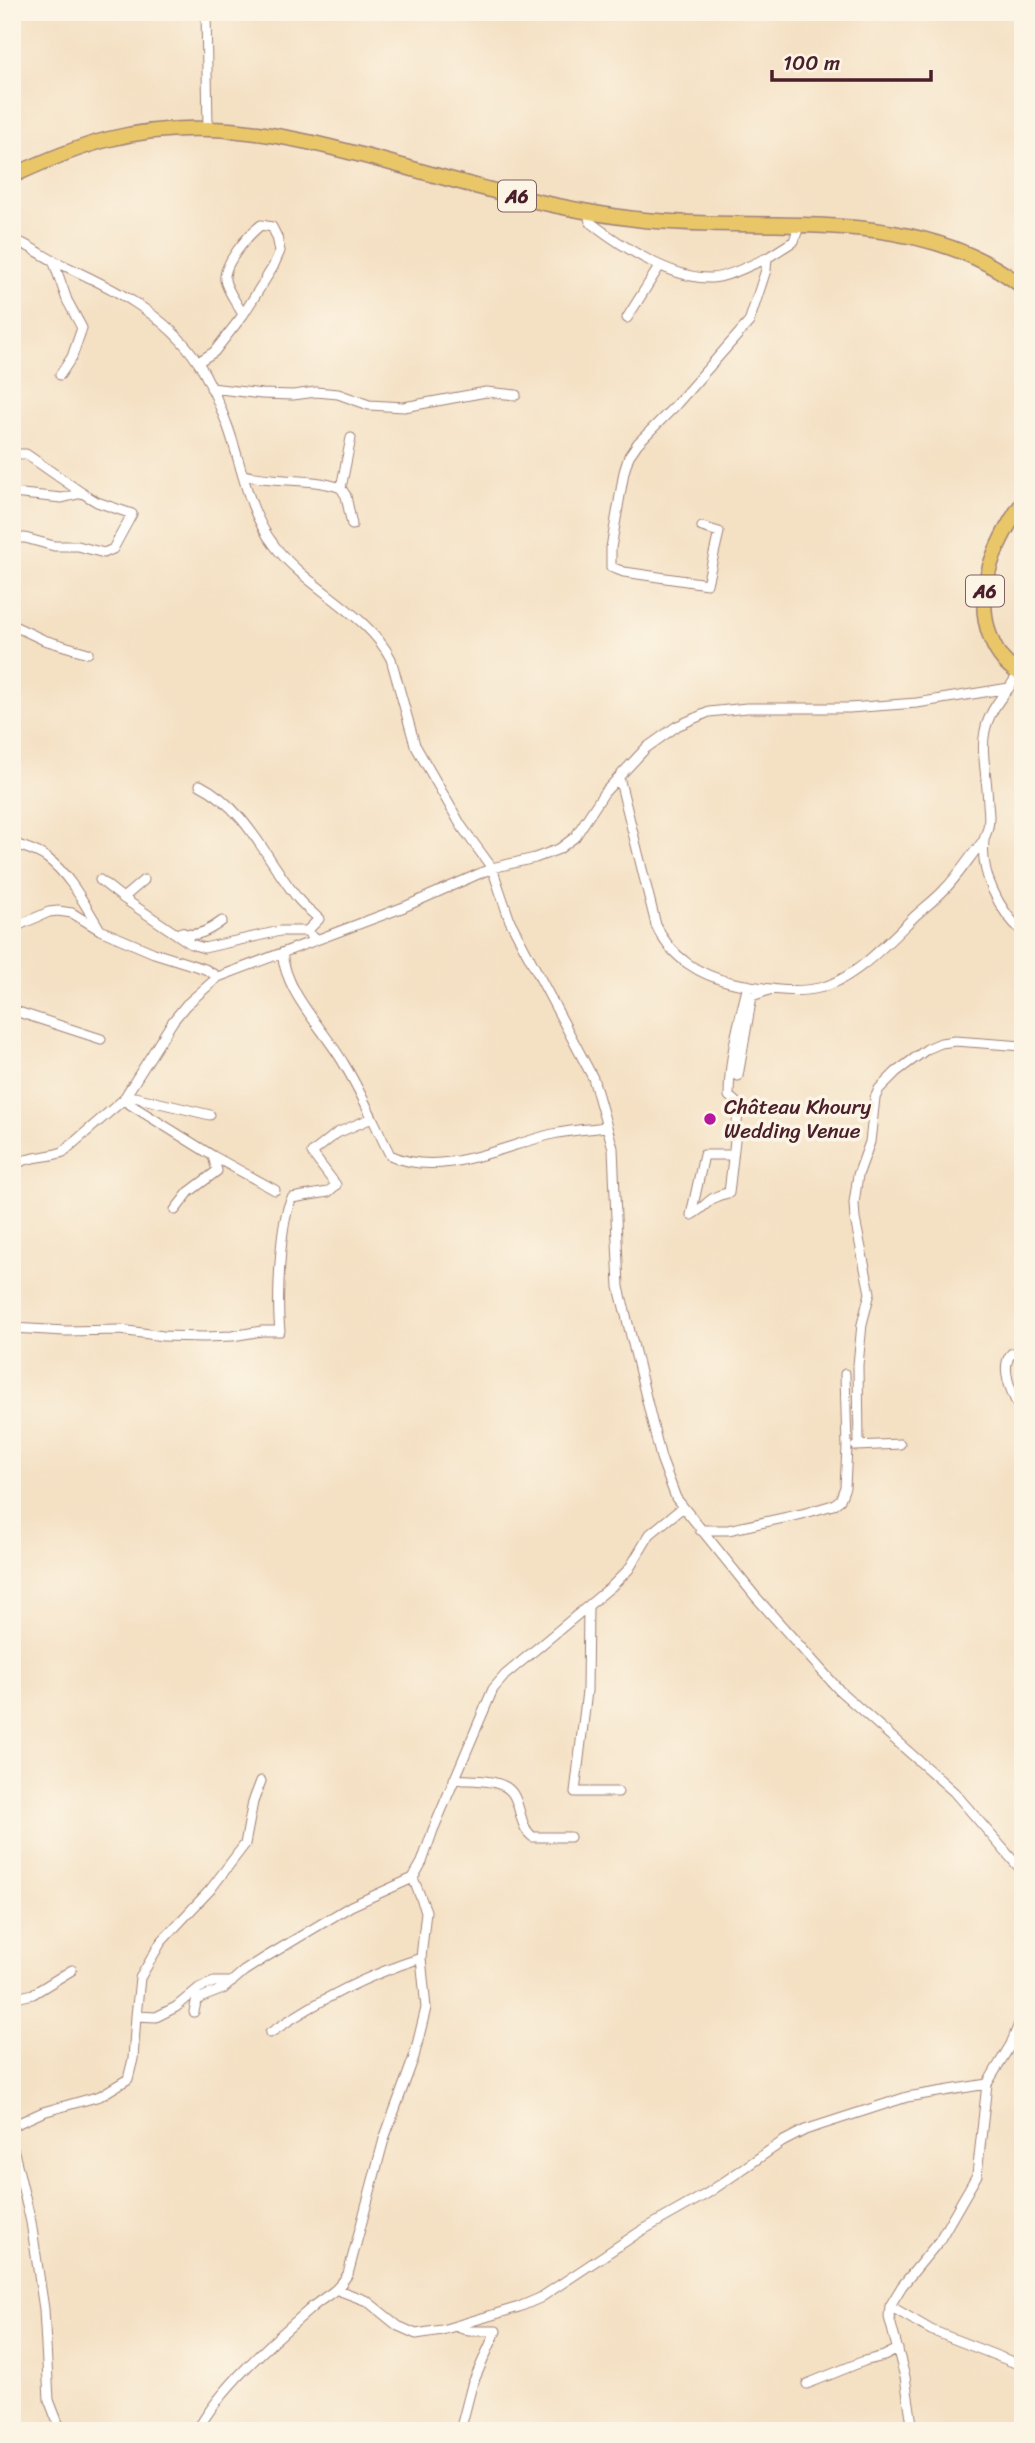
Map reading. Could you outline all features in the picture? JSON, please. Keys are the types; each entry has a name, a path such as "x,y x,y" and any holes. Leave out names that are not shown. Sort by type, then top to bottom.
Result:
{"highway":[{"name":"A6","path":"12,176 61,153 117,136 138,132 208,128 276,136 349,151 588,212 681,223 799,226 882,232 915,238 970,256 1023,287"},
{"name":"A6","path":"1021,674 1009,666 994,645 988,631 984,598 986,580 996,548 1004,530 1023,502"}],"street":[{"path":"206,12 208,128"},
{"path":"588,212 590,222 659,267 711,278 767,258 794,241 799,226"},
{"path":"198,362 214,352 243,315 273,267 280,251 272,227 261,225 253,230 225,273 226,283 243,315"},
{"path":"12,239 88,276 135,303 173,332 198,362 211,388 260,526 291,565 349,613 385,648 391,659 415,746 462,827 492,868 509,921 593,1078 612,1148 619,1287 625,1320 661,1458 682,1508 772,1615 841,1690 954,1792 1023,1872"},
{"path":"702,527 719,532 707,584 624,572 611,567 613,536 629,456 749,322 766,270 767,258"},
{"path":"53,260 66,300 82,328 72,357 60,375"},
{"path":"627,318 659,267"},
{"path":"211,388 262,394 338,394 369,405 404,407 486,392 516,395"},
{"path":"351,438 341,488 346,496 352,525"},
{"path":"12,454 26,454 82,494 132,514 113,549 104,553 78,546 54,547 25,538 12,538"},
{"path":"244,475 265,481 318,483 341,488"},
{"path":"12,493 62,498 82,494"},
{"path":"12,631 14,626 44,640 88,653"},
{"path":"1021,674 993,706 983,736 982,752 989,818 984,840 987,870 996,895 1010,919 1023,932"},
{"path":"12,1166 25,1160 63,1152 125,1098 173,1021 186,1005 218,976 404,907 492,868 535,858 567,843 575,837 604,793 646,748 677,726 709,712 747,708 849,708 917,703 1009,688"},
{"path":"619,777 656,925 663,940 690,965 722,980 771,989 818,988 831,984 857,968 945,890 984,840"},
{"path":"200,785 213,792 232,809 280,870 300,901 319,919 307,932"},
{"path":"12,842 46,857 57,867 82,899 100,930"},
{"path":"100,880 178,935 204,948 280,931 307,932 316,940"},
{"path":"123,898 144,880"},
{"path":"12,928 58,911 72,913 100,930 153,953 205,969 218,976"},
{"path":"178,935 181,932 186,935 198,934 222,921"},
{"path":"282,953 290,985 337,1052 390,1155 422,1164 443,1163 555,1134 607,1127"},
{"path":"732,1155 704,1155 691,1215 714,1195 729,1193 739,1105 729,1096 729,1085 748,985"},
{"path":"738,1076 752,996 771,989"},
{"path":"12,1010 101,1039"},
{"path":"859,1445 859,1365 862,1324 870,1293 855,1219 854,1191 870,1142 878,1088 915,1058 941,1043 955,1041 1023,1046"},
{"path":"125,1098 210,1115"},
{"path":"125,1098 213,1156 275,1190"},
{"path":"12,1328 121,1330 163,1336 204,1337 280,1331 278,1311 283,1233 290,1202 292,1198 328,1192 336,1185 312,1153 337,1133 372,1118"},
{"path":"175,1210 190,1192 217,1171 213,1156"},
{"path":"12,1194 12,1222"},
{"path":"1023,1353 1012,1353 1006,1364 1010,1385 1023,1417"},
{"path":"700,1530 728,1530 802,1514 833,1505 840,1500 844,1493 847,1447 845,1374"},
{"path":"847,1447 901,1444"},
{"path":"194,2012 200,1998 221,1990 256,1964 351,1906 413,1878 422,1862 486,1704 499,1682 629,1569 650,1534 682,1508"},
{"path":"588,1606 587,1691 575,1792 618,1792"},
{"path":"454,1779 505,1786 513,1795 522,1826 533,1837 570,1837"},
{"path":"12,2126 43,2112 100,2096 128,2078 134,2060 140,1978 161,1942 210,1890 245,1844 253,1802 261,1781"},
{"path":"197,2431 214,2405 263,2352 323,2297 338,2290 348,2274 381,2149 414,2057 426,2008 421,1958 426,1911 413,1878"},
{"path":"270,2033 328,1997 421,1958"},
{"path":"12,1999 33,1994 72,1970"},
{"path":"136,2017 156,2017 176,2007 199,1988 215,1982 232,1982"},
{"path":"913,2431 905,2376 889,2317 890,2306 902,2286 939,2241 978,2175 987,2084 1011,2044 1023,2014"},
{"path":"338,2290 367,2301 411,2333 423,2334 519,2307 540,2298 641,2231 708,2193 782,2142 805,2130 907,2097 987,2084"},
{"path":"12,2144 31,2222 44,2309 49,2400 61,2431"},
{"path":"890,2306 931,2330 1023,2366"},
{"path":"455,2326 469,2331 496,2331 472,2385 460,2431"},
{"path":"807,2384 864,2361 884,2356 898,2348"}],"place":[{"name":"Château Khoury Wedding Venue","path":"710,1119"}]}
